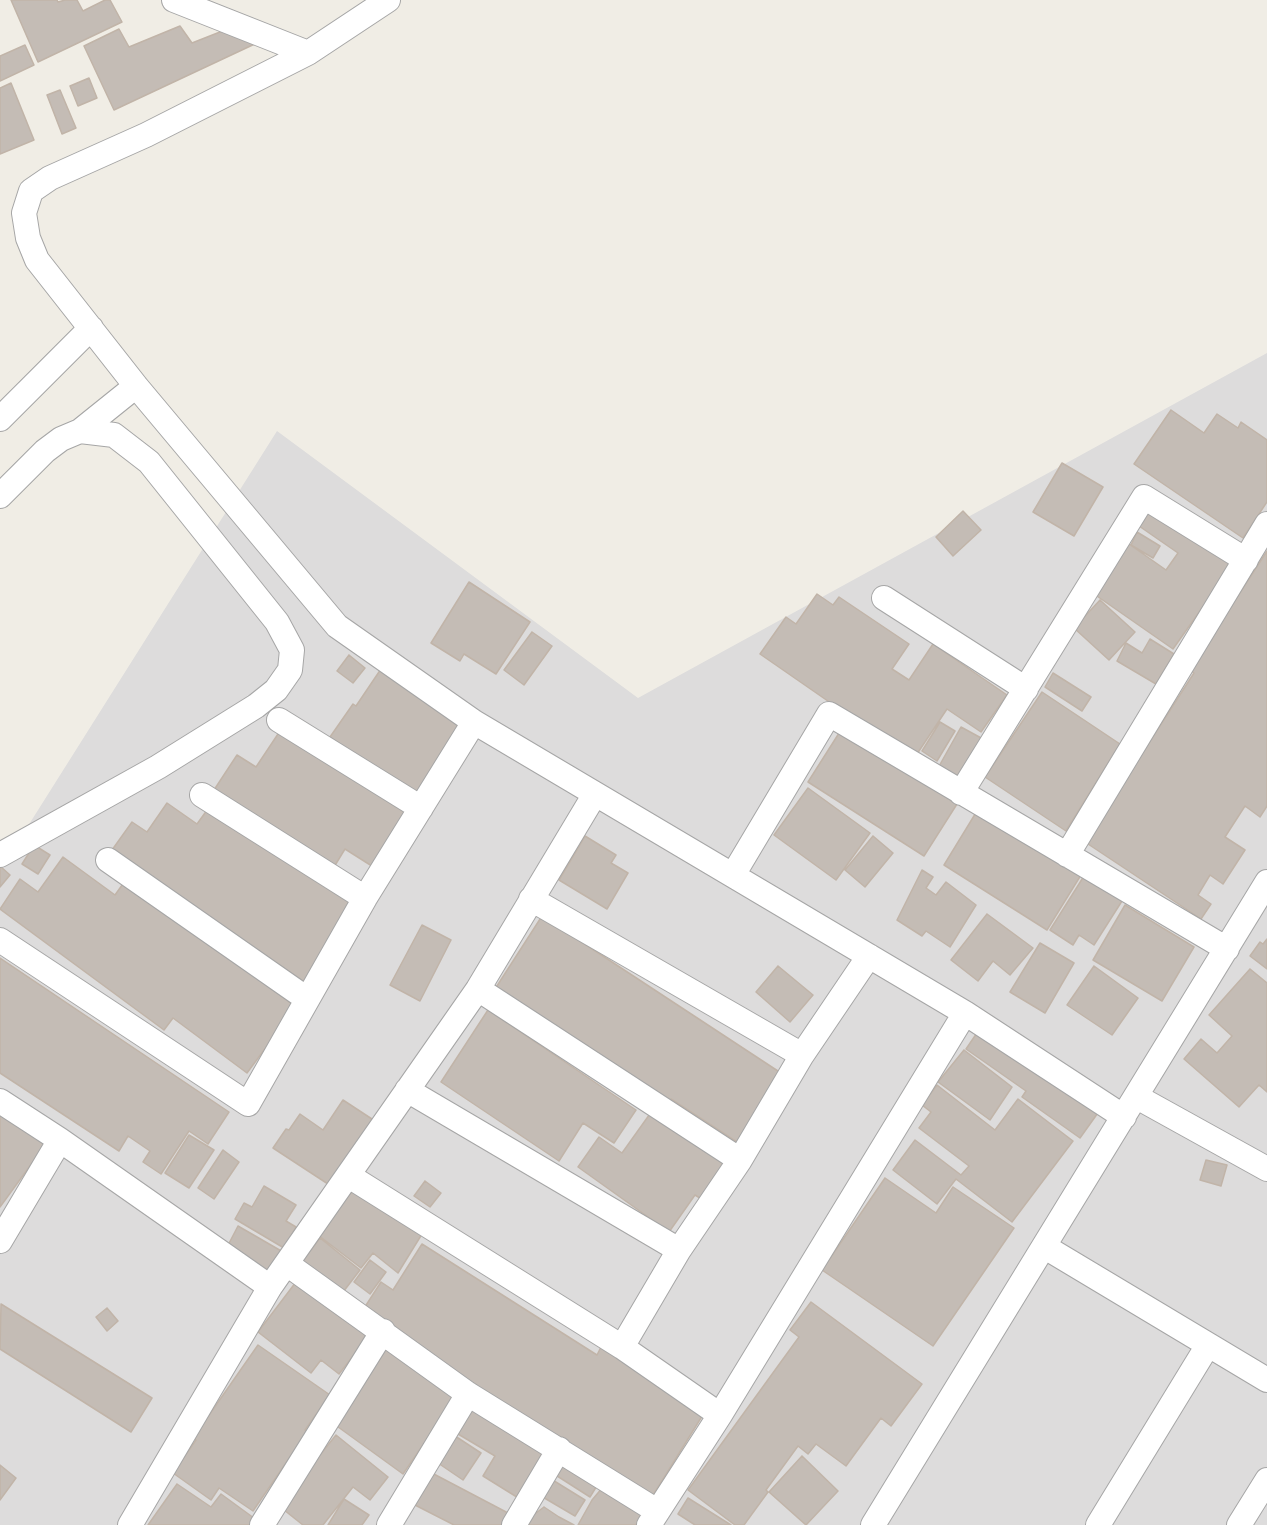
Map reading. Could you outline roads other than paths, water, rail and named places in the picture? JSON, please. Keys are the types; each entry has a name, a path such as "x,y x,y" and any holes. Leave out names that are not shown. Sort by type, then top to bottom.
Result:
{"street":[{"path":"174,0 308,53"},
{"path":"388,0 308,53 146,135 50,178 31,191 24,213 28,238 37,260 136,387 337,626 474,722 965,1013 1130,1107 1267,1169"},
{"path":"0,419 90,328"},
{"path":"0,496 45,451 61,439 80,431 136,387"},
{"path":"0,855 158,767 256,706 276,690 290,670 292,650 277,622 149,462 114,435 80,431"},
{"path":"961,793 1144,497 1246,560"},
{"path":"1067,855 1267,524"},
{"path":"884,598 1026,689"},
{"path":"733,875 829,714 1227,949"},
{"path":"279,720 421,808"},
{"path":"0,940 248,1104 365,898 474,722"},
{"path":"130,1525 270,1287 478,989 595,794"},
{"path":"202,795 365,898"},
{"path":"108,860 307,999"},
{"path":"873,1525 1267,882"},
{"path":"531,899 802,1056"},
{"path":"622,1347 679,1250 740,1160 802,1056 869,956"},
{"path":"478,989 740,1160"},
{"path":"287,1264 468,1394 559,1449 653,1518 720,1415 965,1013"},
{"path":"407,1090 679,1250"},
{"path":"0,1101 60,1140 270,1287"},
{"path":"0,1241 60,1140"},
{"path":"349,1176 622,1347 720,1415"},
{"path":"1045,1247 1267,1380"},
{"path":"262,1525 383,1331"},
{"path":"1098,1525 1208,1345"},
{"path":"389,1525 468,1394"},
{"path":"514,1525 559,1449"},
{"path":"1239,1525 1267,1480"}]}
